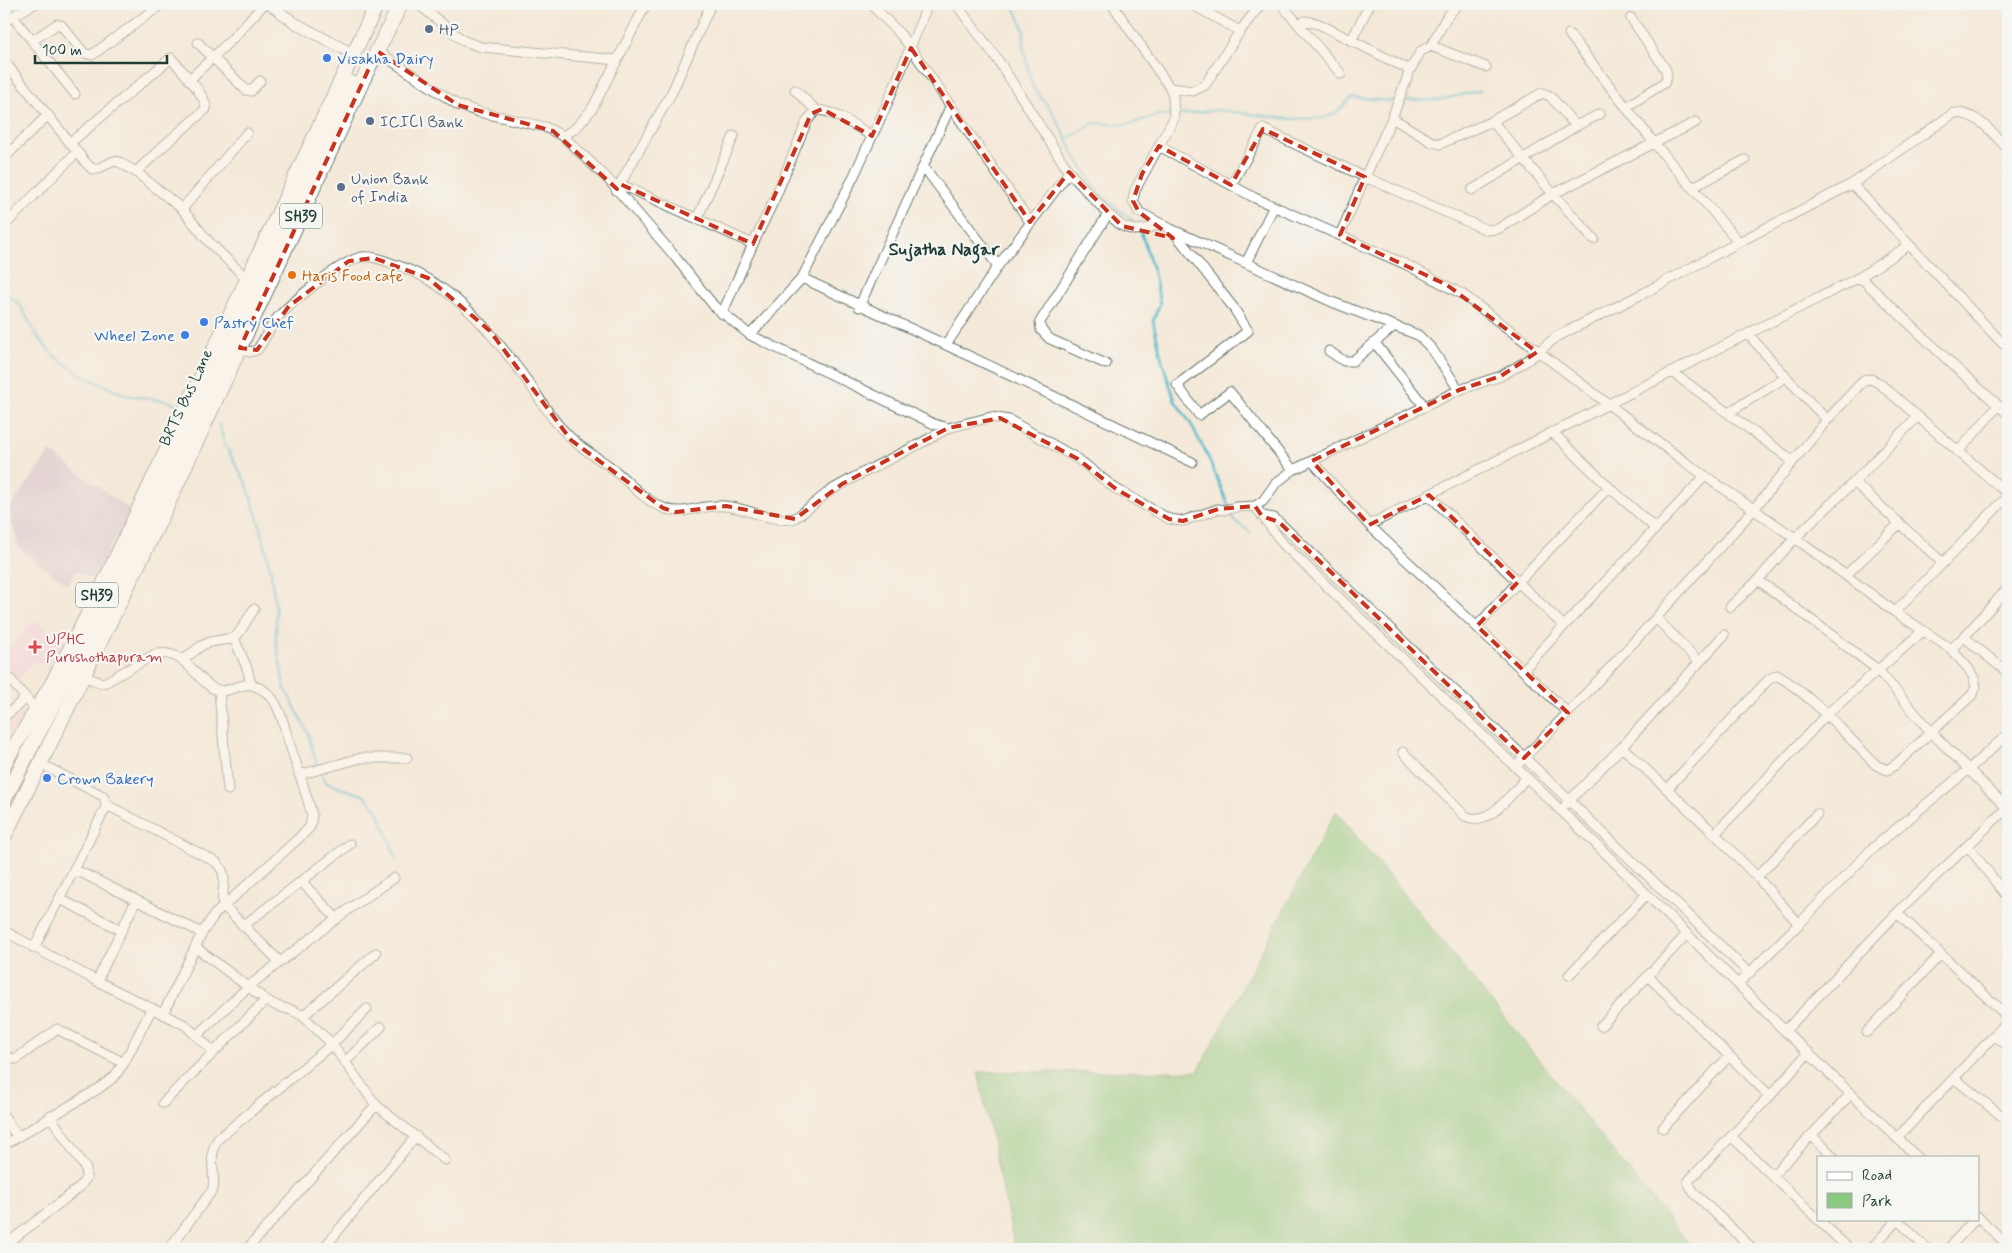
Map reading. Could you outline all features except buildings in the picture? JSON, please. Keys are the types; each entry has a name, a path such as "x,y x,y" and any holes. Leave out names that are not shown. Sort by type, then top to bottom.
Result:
{"main road":[{"name":"SH39","path":"4,764 54,680 104,583 377,4"},
{"name":"BRTS Bus Lane","path":"4,800 144,529 315,161 391,4"},
{"name":"SH39","path":"4,837 165,510 377,51 401,4"}],"street":[{"path":"4,21 34,4"},
{"path":"32,41 57,24 61,25 84,53 92,55 162,4"},
{"path":"189,80 235,36 264,4"},
{"path":"269,4 295,23 353,54"},
{"path":"418,4 464,41 481,47 617,60"},
{"path":"563,136 576,128 592,109 646,4"},
{"path":"618,187 672,92 711,4"},
{"path":"871,4 911,48 1030,222"},
{"path":"750,335 802,278 852,180 911,48 928,4"},
{"path":"956,4 1002,67 1069,172 1108,214 1122,226 1134,230 1146,229 1160,224"},
{"path":"1112,4 1170,88 1174,105 1174,118 1135,190 1133,201 1139,212 1160,224 1332,302 1412,332 1424,339 1459,390"},
{"path":"1191,4 1240,31"},
{"path":"1170,88 1193,91 1202,88 1240,31 1261,4"},
{"path":"1281,4 1341,74"},
{"path":"1351,41 1370,4"},
{"path":"1340,235 1364,177 1392,118 1410,70 1420,51 1431,46 1446,18 1458,4"},
{"path":"13,17 75,94"},
{"path":"1626,107 1664,83 1668,78 1666,70 1631,18"},
{"path":"1298,24 1305,21 1314,22 1410,70"},
{"path":"1569,34 1654,143 1739,242"},
{"path":"198,43 248,92 260,81"},
{"path":"1431,46 1486,68"},
{"path":"377,51 458,105 479,112 545,127 563,136 618,187 722,314 750,335 934,424 948,428"},
{"path":"70,143 171,58 205,102 206,109 136,172"},
{"path":"4,61 92,169 97,169 114,161 136,172 182,209 209,242 247,279"},
{"path":"795,90 816,110"},
{"path":"1392,118 1432,142 1440,144 1492,120 1534,96 1545,93 1550,96 1576,126"},
{"path":"859,306 951,105"},
{"path":"722,314 807,121 816,110 822,109 831,113 872,136"},
{"path":"240,348 249,352 257,350 277,318 289,306 349,261 362,257 374,258 428,278 445,291 490,330 558,426 579,447 608,466 643,496 664,508 676,512 701,507 726,506 784,520 795,519 820,497 920,445 948,428 991,417 1009,420 1078,459 1116,489 1170,519 1183,521 1218,509 1255,506 1263,501 1276,482 1293,470 1459,390 1501,376 1528,360 1556,337 1852,184 1954,113 1962,112 1976,118 2008,150"},
{"path":"1472,190 1576,126 1600,114"},
{"path":"4,158 48,115"},
{"path":"1492,120 1553,194 1594,239"},
{"path":"1231,185 1263,129 1364,177 1487,230 1498,229 1553,194 1696,122"},
{"path":"182,209 248,133"},
{"path":"697,218 734,136"},
{"path":"1159,146 1274,206 1447,285 1478,306 1607,405 1705,476 1795,538 1895,612 1951,649 1971,672 1976,687 1972,695 1895,765 1886,770 1876,765 1827,714 1777,676 1768,680 1666,789"},
{"path":"4,226 77,152"},
{"path":"1693,187 1746,160"},
{"path":"924,167 998,266"},
{"path":"946,346 998,266 1069,172"},
{"path":"1852,184 2003,344"},
{"path":"618,187 697,218 753,244"},
{"path":"1246,263 1274,206"},
{"path":"1106,364 1050,339 1041,330 1040,322 1108,214"},
{"path":"1171,229 1233,306 1248,331 1177,385 1200,415 1230,392 1293,470"},
{"path":"1369,525 1860,277 1909,245"},
{"path":"1860,277 2008,414"},
{"path":"802,278 1192,462"},
{"path":"1329,351 1344,361 1353,361 1394,326"},
{"path":"1748,334 1827,420"},
{"path":"1375,343 1425,407"},
{"path":"1672,372 1793,461"},
{"path":"1728,413 1786,377"},
{"path":"1514,767 1568,713 1656,618 1754,509 1827,420 1859,385 1867,379 1879,383 2008,495 1895,612"},
{"path":"1958,452 1998,406"},
{"path":"1730,607 1758,580 1795,538 1854,482 1917,417"},
{"path":"1552,432 1655,528"},
{"path":"1312,461 1369,525 1568,713"},
{"path":"1522,670 1705,476"},
{"path":"1854,482 1943,563"},
{"path":"1477,626 1609,487"},
{"path":"1429,495 1564,626"},
{"path":"1255,506 1284,544 1514,767 1561,810 1785,1031 1916,1156"},
{"path":"1262,516 1274,518 1283,526 1749,973"},
{"path":"1846,575 1900,524"},
{"path":"1758,580 1878,670 1931,732 2008,809 1896,913 1785,1031"},
{"path":"1951,649 2008,588"},
{"path":"183,660 210,642 234,638 254,609"},
{"path":"1656,618 1700,662"},
{"path":"1716,834 1827,714 1923,631"},
{"path":"1561,810 1622,747 1724,635"},
{"path":"1964,637 2008,673"},
{"path":"234,638 247,668 251,684"},
{"path":"83,676 101,683 106,682 155,654 173,654 183,660 210,687 219,691 226,692 251,684 261,688 269,694 280,714 312,815 310,827 222,905 202,934 163,1014"},
{"path":"4,672 36,710"},
{"path":"219,691 228,790"},
{"path":"4,717 26,698"},
{"path":"1738,984 1877,844 1969,769 2008,734"},
{"path":"1622,747 1716,834 1798,924"},
{"path":"1403,752 1465,816 1470,818 1483,819 1491,814 1526,778"},
{"path":"299,774 361,758 407,758"},
{"path":"39,763 103,796 107,805 216,862 224,873 225,879 222,905 280,962"},
{"path":"34,948 107,805"},
{"path":"1757,877 1817,814"},
{"path":"243,926 350,844"},
{"path":"1968,846 2008,898"},
{"path":"74,869 202,934"},
{"path":"196,1036 249,986 394,878"},
{"path":"301,881 337,919"},
{"path":"1569,975 1646,895"},
{"path":"60,899 121,930"},
{"path":"97,981 136,900"},
{"path":"1896,913 2008,1017"},
{"path":"4,931 97,981 185,1025 214,1052"},
{"path":"1601,1026 1687,934"},
{"path":"1698,945 1708,934"},
{"path":"195,947 266,1000 303,1016 332,1044 376,1105 445,1160"},
{"path":"2008,950 2008,960"},
{"path":"303,1016 376,953"},
{"path":"1867,1032 1940,954"},
{"path":"1648,976 1770,1096"},
{"path":"163,1103 266,1000"},
{"path":"4,1145 114,1077 124,1063 152,1008"},
{"path":"170,1249 213,1188 215,1180 212,1152 218,1139 332,1044 367,1009"},
{"path":"1898,1138 2008,1021"},
{"path":"345,1062 381,1026"},
{"path":"4,1054 9,1058 16,1059 57,1029 124,1063"},
{"path":"1994,1035 2008,1046"},
{"path":"1753,1249 1694,1193 1688,1182 1770,1096 1808,1052"},
{"path":"1663,1128 1729,1056"},
{"path":"1954,1079 2008,1121"},
{"path":"1773,1175 1851,1094"},
{"path":"247,1249 376,1105"},
{"path":"4,1116 17,1136"},
{"path":"4,1246 80,1186 86,1178 86,1169 50,1116"},
{"path":"1812,1135 1833,1156"},
{"path":"324,1249 416,1136"},
{"path":"1731,1136 1817,1218"},
{"path":"1980,1218 2008,1245"},
{"path":"1819,1220 1849,1249"},
{"path":"1871,1249 1896,1220"},
{"path":"1898,1220 1927,1249"},
{"path":"1948,1249 1974,1220"}],"highlighted area":[{"path":"911,48 1030,222 1069,172 1122,226 1173,238 1139,212 1133,201 1142,174 1159,146 1231,185 1263,129 1365,177 1340,235 1447,285 1537,352 1501,376 1459,390 1312,461 1369,525 1429,495 1518,582 1477,626 1568,713 1524,758 1279,522 1262,516 1255,506 1218,509 1183,521 1169,519 1116,489 1078,459 1000,418 948,428 842,484 795,519 726,506 676,512 663,508 571,440 490,331 428,278 374,258 349,261 289,306 257,350 240,348 377,51 458,105 553,131 617,189 620,184 753,244 811,114 822,109 872,136"}],"shaded area":[{"path":"50,452 131,510 93,579 76,571 68,584 34,561 19,548 8,510"},
{"name":"UPHC Purushothapuram","path":"35,620 63,641 48,669 35,660 16,683 4,665 4,652"},
{"path":"21,709 27,713 4,747 4,719"}],"green space":[{"path":"1336,811 1693,1249 1015,1249 978,1072 1198,1071"}],"waterway":[{"path":"1013,4 1024,30 1024,49 1032,86 1052,111 1073,153 1100,194 1140,227"},
{"path":"1177,115 1218,110 1289,119 1324,118 1336,113 1352,97 1387,101 1438,100 1480,91"},
{"path":"1067,139 1094,123 1127,125 1159,115 1171,115"},
{"path":"1141,232 1154,273 1160,303 1153,321 1163,364 1175,401 1191,424 1208,457 1229,507"},
{"path":"4,294 19,303 37,336 53,355 83,376 126,395 167,401 176,405"},
{"path":"219,425 225,445 247,485 261,529 271,572 276,613 276,640 284,686 308,733 315,759 326,782 363,795 377,809 397,859"},
{"path":"1231,512 1234,520 1250,532"}],"place":[{"name":"HP","path":"429,29"},
{"name":"Visakha Dairy","path":"327,58"},
{"name":"ICICI Bank","path":"370,121"},
{"name":"Union Bank of India","path":"341,187"},
{"name":"Haris Food cafe","path":"292,275"},
{"name":"Pastry Chef","path":"204,322"},
{"name":"Wheel Zone","path":"185,335"},
{"name":"UPHC Purushothapuram","path":"35,647"},
{"name":"Crown Bakery","path":"47,778"}],"district":[{"name":"Sujatha Nagar","path":"944,249"}]}
